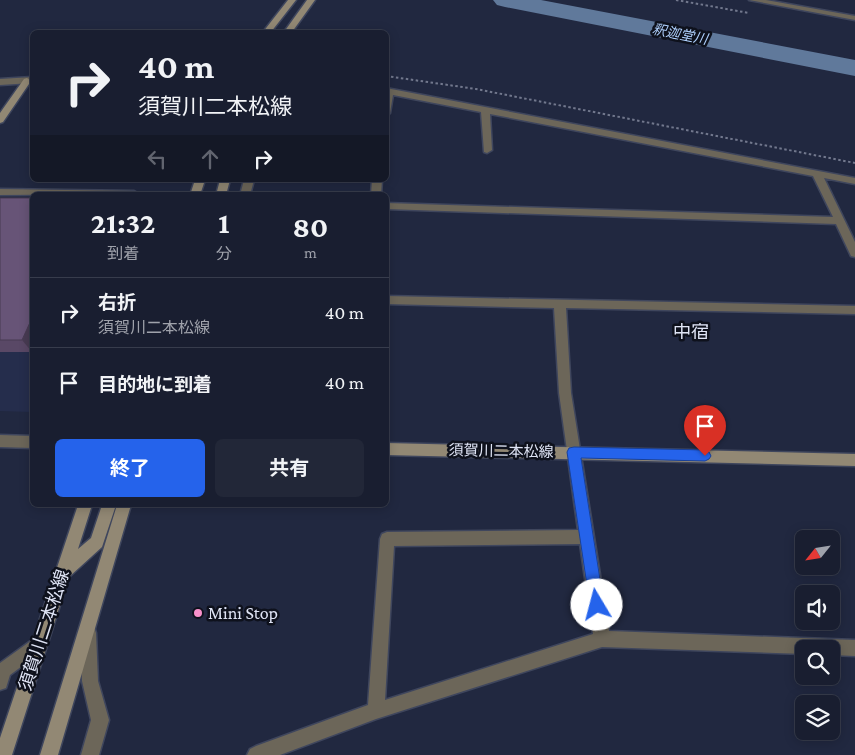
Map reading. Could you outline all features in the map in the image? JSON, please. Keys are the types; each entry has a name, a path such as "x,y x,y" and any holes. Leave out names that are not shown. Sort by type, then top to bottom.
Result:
{"main road":[{"path":"269,30 292,0"},
{"path":"289,30 311,0"},
{"path":"0,120 30,81"},
{"name":"須賀川二本松線","path":"389,449 855,460"},
{"name":"須賀川二本松線","path":"3,755 84,507"},
{"path":"64,572 97,542 108,507"},
{"path":"51,748 123,507"}],"street":[{"path":"753,0 855,18"},
{"path":"770,0 778,5"},
{"path":"843,16 855,12"},
{"path":"0,82 30,81"},
{"path":"389,91 855,181"},
{"path":"485,110 487,150"},
{"path":"817,174 855,253"},
{"path":"0,192 30,192"},
{"path":"389,206 840,221"},
{"path":"389,300 855,310"},
{"path":"560,303 565,392 602,639"},
{"path":"0,441 30,442"},
{"path":"376,711 387,539 587,537"},
{"path":"87,627 90,681 100,720 90,755"},
{"path":"256,755 376,711 602,639 855,648"},
{"path":"0,682 4,670 39,643"}],"path":[{"path":"389,76 476,89 855,163"}],"shaded area":[{"path":"0,206 30,208 30,412 0,411"}],"building":[{"path":"0,198 30,198 30,322 22,340 0,340"}],"waterway":[{"name":"釈迦堂川","path":"505,0 855,68"}],"place":[{"name":"Mini Stop","path":"198,613"}],"district":[{"name":"中宿","path":"691,332"}],"route":[{"path":"597,605 574,452 705,456"}]}
